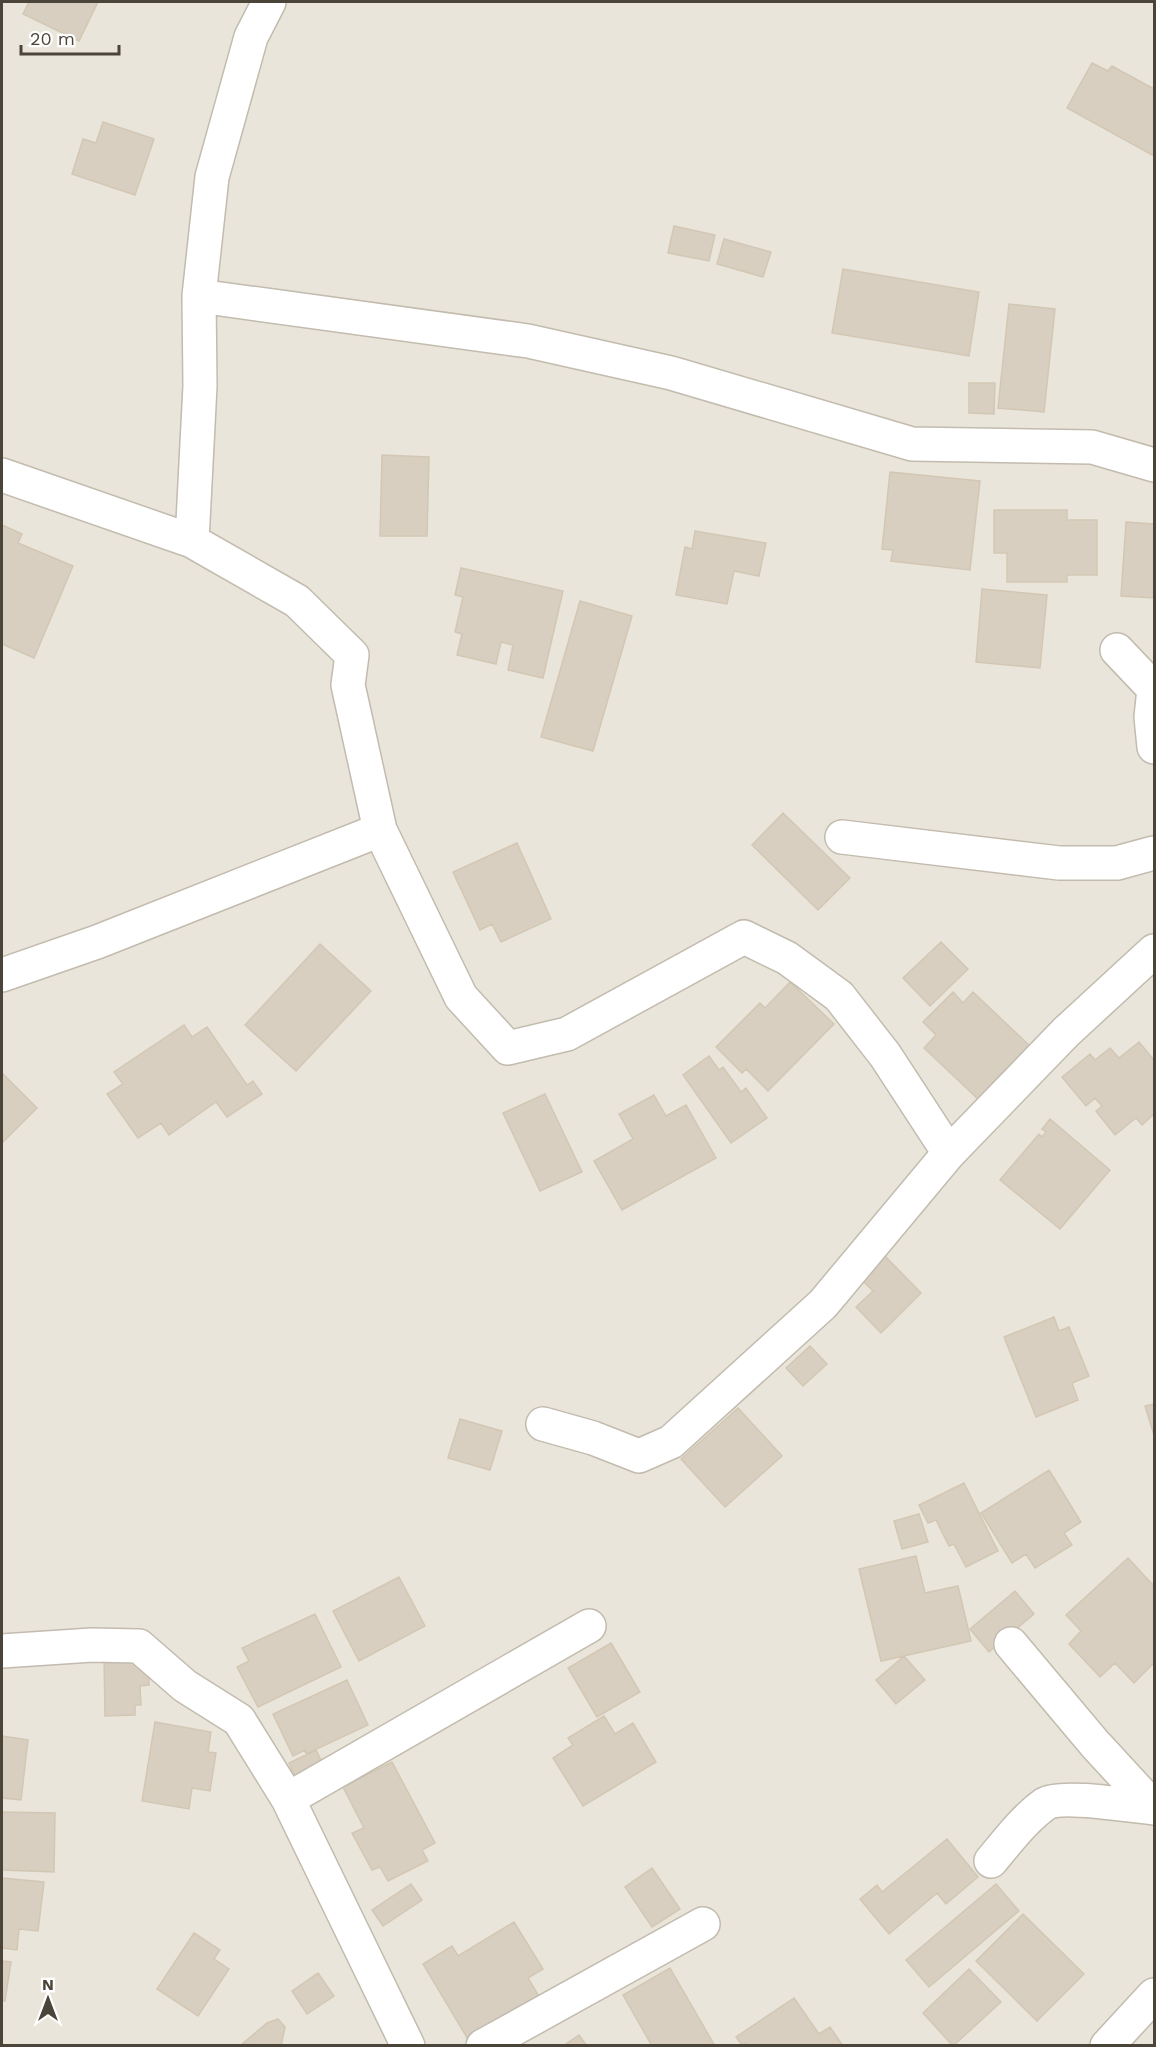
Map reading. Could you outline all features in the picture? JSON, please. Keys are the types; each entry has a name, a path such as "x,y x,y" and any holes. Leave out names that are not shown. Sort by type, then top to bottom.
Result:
{"street":[{"path":"192,541 200,386 199,296 212,177 251,37 269,2"},
{"path":"199,296 528,341 671,373 912,444 1092,447 1155,465"},
{"path":"2,475 192,541 297,601 352,655 348,685 380,830 461,997 508,1048 567,1034 744,937 787,958 839,996 885,1055 949,1153"},
{"path":"1117,650 1154,689 1151,717 1155,747"},
{"path":"2,975 97,942 380,830"},
{"path":"842,837 1059,863 1117,863 1155,853"},
{"path":"543,1424 593,1438 639,1456 671,1442 823,1304 949,1153 1066,1032 1155,951"},
{"path":"288,1799 589,1626"},
{"path":"1011,1644 1095,1744 1155,1808"},
{"path":"2,1651 92,1645 139,1646 185,1686 239,1720 288,1799 408,2046"},
{"path":"991,1861 1024,1823 1047,1803 1077,1800 1155,1808"},
{"path":"483,2046 703,1924"},
{"path":"1107,2046 1155,1995"}],"shaded area":[{"path":"2,2 1154,2 1154,2045 2,2045"}],"building":[{"path":"29,2 98,2 79,41 23,14"},
{"path":"1092,63 1108,71 1112,66 1154,89 1154,156 1067,108"},
{"path":"103,122 154,139 135,195 72,174 83,139 96,143"},
{"path":"674,226 715,235 709,261 668,253"},
{"path":"724,239 771,252 763,277 717,264"},
{"path":"843,269 979,292 969,356 832,333"},
{"path":"1009,304 1055,309 1044,412 998,408"},
{"path":"969,383 995,383 994,414 969,413"},
{"path":"382,455 429,457 427,536 380,536"},
{"path":"890,472 980,481 970,570 891,561 893,550 882,549"},
{"path":"994,510 1067,510 1067,520 1097,520 1097,575 1067,575 1067,582 1007,582 1007,553 994,553"},
{"path":"1126,522 1154,524 1154,598 1121,596"},
{"path":"2,525 22,534 18,543 73,566 34,658 2,644"},
{"path":"695,531 766,543 759,576 734,571 727,604 676,595 685,547 692,549"},
{"path":"461,568 563,591 543,678 508,670 513,645 501,642 496,664 457,655 462,634 455,632 463,597 455,595"},
{"path":"982,589 1047,595 1040,668 976,662"},
{"path":"580,601 632,616 593,751 541,737"},
{"path":"783,813 850,878 818,910 752,845"},
{"path":"517,843 551,919 501,942 492,924 480,930 453,872"},
{"path":"941,942 968,969 930,1006 903,978"},
{"path":"320,944 371,991 296,1071 245,1025"},
{"path":"790,982 834,1024 768,1091 746,1069 742,1073 716,1047 760,1003 765,1008"},
{"path":"953,992 963,1003 973,992 1032,1048 980,1101 924,1048 936,1035 923,1022"},
{"path":"184,1025 192,1037 207,1027 247,1085 253,1081 262,1094 227,1117 216,1102 169,1135 161,1123 138,1138 107,1094 123,1084 114,1072"},
{"path":"1139,1042 1154,1060 1154,1114 1142,1125 1136,1118 1115,1135 1096,1111 1102,1106 1095,1098 1086,1106 1062,1077 1090,1054 1095,1060 1110,1048 1119,1058"},
{"path":"709,1056 719,1070 723,1067 741,1092 746,1088 767,1118 731,1143 683,1075"},
{"path":"2,1073 37,1108 2,1143"},
{"path":"545,1094 582,1172 540,1191 503,1113"},
{"path":"654,1095 666,1116 686,1105 716,1158 622,1210 594,1161 633,1139 619,1114"},
{"path":"1050,1119 1110,1170 1060,1229 1000,1180 1039,1134 1042,1137 1046,1132 1042,1129"},
{"path":"885,1256 921,1293 881,1333 856,1307 873,1291 861,1279"},
{"path":"1054,1317 1059,1331 1069,1327 1089,1376 1072,1383 1078,1400 1036,1417 1004,1337"},
{"path":"810,1346 827,1364 803,1386 786,1368"},
{"path":"1154,1404 1154,1435 1145,1406"},
{"path":"738,1408 782,1456 725,1507 681,1459"},
{"path":"460,1419 502,1431 490,1470 448,1458"},
{"path":"1049,1470 1081,1522 1064,1533 1072,1545 1035,1568 1026,1554 1012,1563 981,1513"},
{"path":"964,1483 998,1551 966,1567 954,1544 949,1546 936,1520 928,1523 919,1505"},
{"path":"919,1514 928,1542 902,1549 894,1521"},
{"path":"916,1556 925,1593 958,1586 971,1641 881,1661 859,1569"},
{"path":"1128,1558 1154,1586 1154,1663 1134,1683 1115,1663 1100,1677 1069,1644 1081,1631 1066,1615"},
{"path":"399,1577 425,1626 359,1661 333,1611"},
{"path":"1015,1591 1034,1614 989,1652 970,1629"},
{"path":"315,1614 341,1667 258,1707 237,1667 249,1661 242,1648"},
{"path":"611,1643 640,1692 597,1717 568,1668"},
{"path":"104,1656 149,1663 149,1685 140,1686 141,1705 135,1705 135,1715 105,1716"},
{"path":"904,1656 925,1680 896,1704 876,1680"},
{"path":"347,1680 368,1725 306,1754 305,1750 293,1756 273,1714"},
{"path":"604,1716 615,1734 633,1723 656,1762 583,1806 553,1758 573,1745 568,1738"},
{"path":"155,1722 211,1732 208,1752 216,1753 210,1791 192,1788 189,1809 142,1801"},
{"path":"2,1736 28,1740 21,1800 2,1798"},
{"path":"316,1750 324,1766 296,1779 289,1763"},
{"path":"392,1762 435,1843 422,1850 428,1861 388,1881 380,1867 372,1870 352,1833 364,1828 343,1787"},
{"path":"2,1812 55,1813 54,1872 2,1870"},
{"path":"947,1839 978,1877 946,1904 937,1893 889,1934 860,1899 877,1885 882,1892"},
{"path":"652,1868 680,1909 652,1927 625,1887"},
{"path":"2,1878 44,1882 38,1931 19,1929 17,1950 2,1948"},
{"path":"411,1884 422,1900 383,1926 372,1910"},
{"path":"996,1884 1019,1911 929,1987 906,1960"},
{"path":"1023,1914 1084,1974 1037,2021 976,1961"},
{"path":"514,1922 543,1969 528,1978 544,2005 472,2046 423,1964 452,1946 458,1956"},
{"path":"194,1933 220,1950 214,1959 229,1969 198,2016 157,1989"},
{"path":"2,1961 11,1962 5,2001 2,2001"},
{"path":"670,1968 715,2046 652,2046 623,1995"},
{"path":"969,1969 1001,2002 953,2046 923,2013"},
{"path":"318,1973 334,1996 307,2014 292,1991"},
{"path":"794,1998 819,2034 830,2027 843,2046 748,2046 746,2043 742,2045 736,2037"},
{"path":"278,2019 285,2027 281,2046 242,2044 267,2023"},
{"path":"579,2035 587,2046 563,2046"}]}
